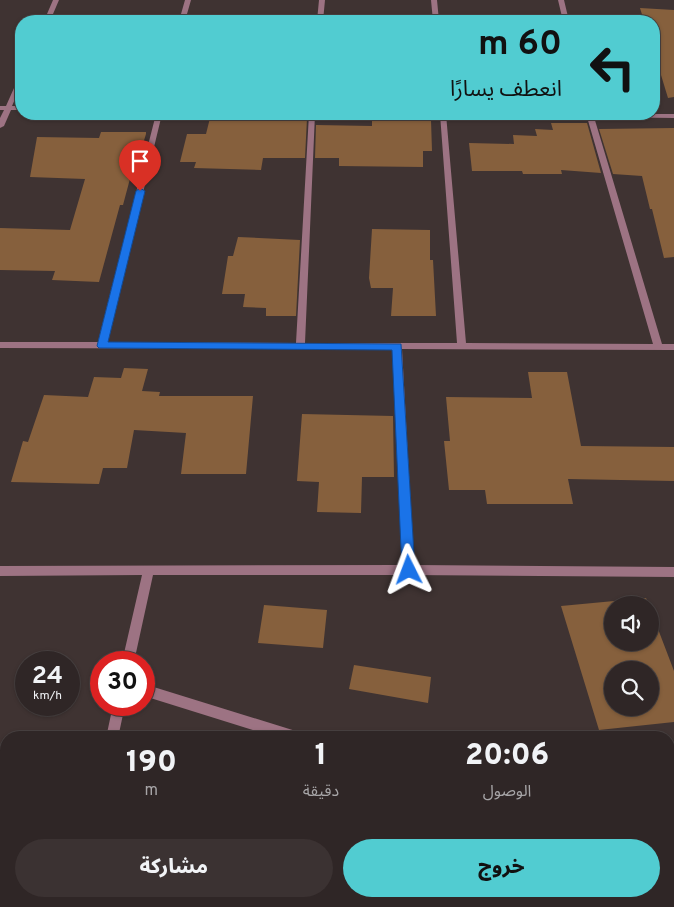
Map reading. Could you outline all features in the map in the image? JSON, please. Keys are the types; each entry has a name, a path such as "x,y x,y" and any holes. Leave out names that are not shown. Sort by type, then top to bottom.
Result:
{"street":[{"path":"50,15 56,0"},
{"path":"184,15 188,0"},
{"path":"321,15 322,0"},
{"path":"434,0 435,15"},
{"path":"561,0 565,15"},
{"path":"0,126 15,92"},
{"path":"0,108 15,108"},
{"path":"660,116 674,116"},
{"path":"102,346 158,120"},
{"path":"300,346 312,120"},
{"path":"443,120 462,346"},
{"path":"592,120 658,347"},
{"path":"0,345 674,347"},
{"path":"397,347 409,570"},
{"path":"0,571 409,570 674,572"},
{"path":"130,651 148,571"},
{"path":"155,693 276,731"},
{"path":"113,731 117,716"}],"building":[{"path":"640,8 674,10 674,97 668,98 660,72 660,15 642,15"},
{"path":"210,120 307,120 305,158 263,158 261,170 194,168 196,162 180,162 187,134 206,134"},
{"path":"372,120 431,120 432,151 423,151 423,167 339,166 339,158 315,158 316,125 372,126"},
{"path":"551,123 587,123 601,173 561,170 562,174 523,174 522,171 472,171 469,143 514,144 513,135 537,136 535,129 553,130"},
{"path":"674,128 674,257 664,258 642,176 613,174 599,129"},
{"path":"101,132 146,132 146,134 138,160 135,160 123,205 120,205 99,282 52,280 55,271 0,270 0,228 70,230 85,179 30,177 37,137 99,138"},
{"path":"372,229 430,230 430,260 433,260 436,316 391,316 393,288 371,288 369,278"},
{"path":"238,237 300,240 296,316 266,316 266,308 243,307 245,294 222,294 228,256 233,256"},
{"path":"124,368 148,369 142,391 160,392 159,396 253,396 246,474 181,474 186,433 134,430 127,468 103,468 99,484 11,482 23,441 28,442 44,395 88,397 94,377 121,378"},
{"path":"528,372 567,372 581,446 674,447 674,481 568,479 573,504 487,504 485,490 449,490 444,441 450,441 446,397 532,398"},
{"path":"302,414 393,416 394,477 362,477 361,513 317,512 319,482 297,481"},
{"path":"604,602 604,651 659,651 659,632 674,671 674,722 599,730 561,606"},
{"path":"264,605 327,610 323,648 258,643"},
{"path":"354,665 431,677 428,703 349,689"}],"route":[{"path":"140,191 102,346 397,347 409,570"}]}
